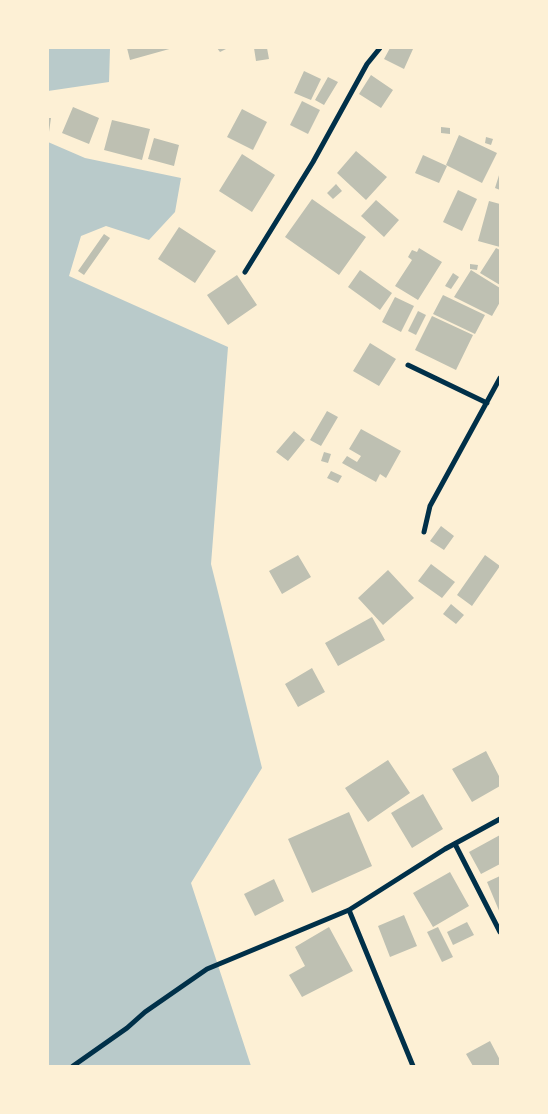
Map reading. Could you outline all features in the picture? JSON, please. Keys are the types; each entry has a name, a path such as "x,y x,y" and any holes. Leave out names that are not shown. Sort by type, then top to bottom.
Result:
{"street":[{"path":"245,272 313,162 367,64 380,48"},
{"path":"408,365 487,404"},
{"path":"424,532 430,506 500,378"},
{"path":"73,1066 128,1028 145,1012 207,969 349,910 455,844 500,819"},
{"path":"455,844 500,932"},
{"path":"349,910 413,1066"}],"shaded area":[{"path":"48,48 110,48 109,82 48,91"},
{"path":"48,142 85,158 181,178 175,212 149,240 106,226 81,236 69,276 228,347 211,564 262,768 191,883 251,1066 48,1066"}],"building":[{"path":"127,48 173,48 130,60"},
{"path":"217,48 228,48 220,52"},
{"path":"254,48 267,48 269,59 256,61"},
{"path":"390,48 413,49 404,69 384,59"},
{"path":"304,71 321,79 311,100 294,93"},
{"path":"371,75 393,90 381,108 359,94"},
{"path":"328,77 338,82 324,105 315,100"},
{"path":"302,101 320,110 308,134 290,125"},
{"path":"73,107 99,118 89,144 62,133"},
{"path":"242,109 267,122 253,150 227,137"},
{"path":"48,118 51,118 49,132 48,132"},
{"path":"112,120 150,129 142,160 104,150"},
{"path":"441,127 450,128 450,134 441,133"},
{"path":"459,135 497,153 482,183 446,165"},
{"path":"486,137 493,139 491,145 485,143"},
{"path":"154,138 179,145 174,166 148,159"},
{"path":"356,151 387,177 366,200 337,173"},
{"path":"242,154 275,175 252,212 219,191"},
{"path":"423,155 447,166 439,183 415,173"},
{"path":"500,172 500,190 495,188"},
{"path":"336,184 342,191 333,199 327,193"},
{"path":"458,190 477,199 462,231 443,222"},
{"path":"312,199 366,237 339,275 285,237"},
{"path":"376,200 399,220 384,237 361,216"},
{"path":"489,201 500,204 500,247 478,241"},
{"path":"179,227 216,251 195,283 158,259"},
{"path":"104,234 110,238 84,275 78,271"},
{"path":"419,248 442,262 418,300 395,286 412,260 408,257 412,250 417,252"},
{"path":"496,248 500,250 500,285 480,273"},
{"path":"470,264 478,265 477,270 470,269"},
{"path":"360,270 392,293 380,310 348,287"},
{"path":"471,270 500,288 500,302 492,316 454,297"},
{"path":"453,273 459,277 451,289 445,286"},
{"path":"237,275 257,305 228,325 207,295"},
{"path":"443,295 485,315 475,334 433,314"},
{"path":"395,297 414,306 401,332 382,322"},
{"path":"418,311 426,315 416,335 408,331"},
{"path":"432,316 473,335 456,370 415,350"},
{"path":"370,343 396,359 379,386 353,371"},
{"path":"327,411 338,417 321,446 310,440"},
{"path":"361,429 401,451 386,478 380,474 376,482 342,463 347,456 357,462 361,456 349,449"},
{"path":"294,431 305,440 288,461 276,452"},
{"path":"324,452 331,454 328,463 321,461"},
{"path":"331,471 342,476 338,483 327,478"},
{"path":"441,526 454,536 444,550 430,541"},
{"path":"298,555 311,577 282,594 269,571"},
{"path":"485,555 500,566 472,606 457,595"},
{"path":"431,564 455,582 442,598 418,581"},
{"path":"388,570 414,598 383,625 358,598"},
{"path":"451,604 464,615 456,624 443,614"},
{"path":"372,617 385,640 338,666 325,643"},
{"path":"312,668 325,692 298,707 285,684"},
{"path":"486,751 500,778 500,786 472,802 452,769"},
{"path":"388,760 410,793 368,822 345,788"},
{"path":"423,794 443,829 412,848 391,813"},
{"path":"349,812 372,866 312,893 288,839"},
{"path":"500,835 500,864 481,874 469,852"},
{"path":"450,872 469,906 433,927 413,893"},
{"path":"500,876 500,913 487,882"},
{"path":"274,879 284,901 255,916 244,894"},
{"path":"404,915 417,946 390,957 378,926"},
{"path":"467,922 474,935 453,945 447,932"},
{"path":"329,927 353,971 302,997 289,975 305,966 295,947"},
{"path":"438,927 453,957 442,962 427,932"},
{"path":"490,1041 500,1060 500,1066 473,1066 466,1054"}]}
